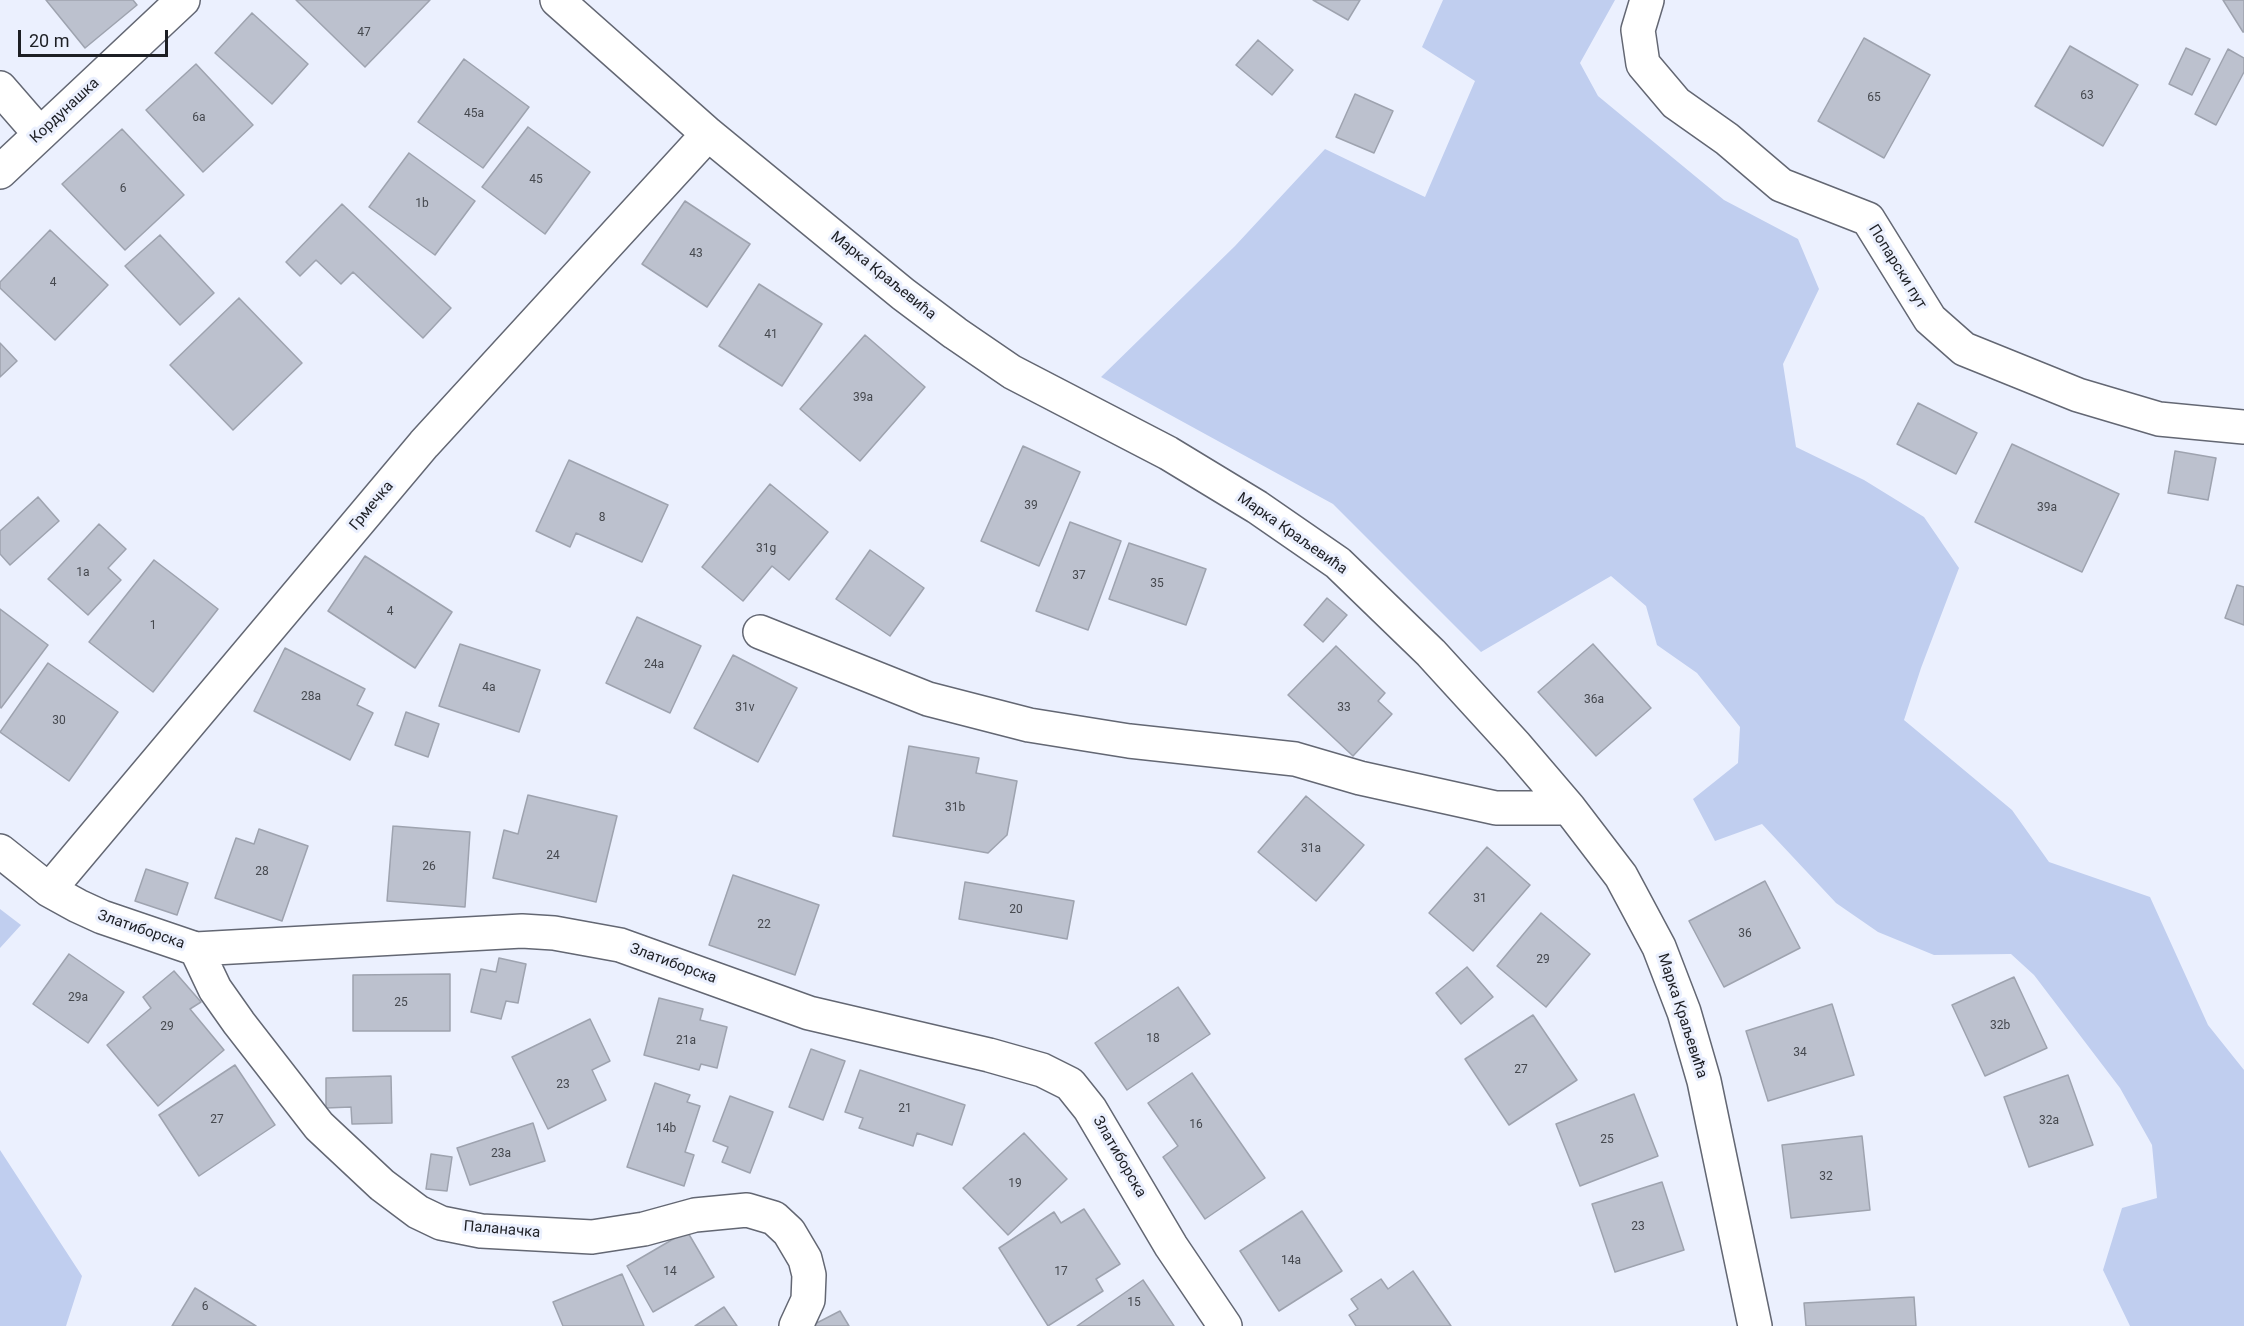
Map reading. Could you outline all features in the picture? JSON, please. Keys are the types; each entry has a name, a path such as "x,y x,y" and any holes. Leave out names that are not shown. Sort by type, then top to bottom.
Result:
{"street":[{"name":"Кордунашка","path":"0,172 183,0"},
{"name":"Марка Краљевића","path":"557,0 708,134 903,294 1012,372 1168,453 1257,507 1338,563 1431,653 1516,746 1569,808 1621,876 1659,947 1684,1012 1704,1081 1755,1326"},
{"name":"Попарски пут","path":"1647,0 1638,30 1643,64 1676,103 1727,139 1781,185 1868,219 1930,319 1964,349 2078,395 2159,419 2244,427"},
{"path":"0,88 40,134"},
{"name":"Грмечка","path":"49,890 424,444 708,134"},
{"path":"760,632 928,699 1029,725 1129,741 1295,759 1360,778 1496,808 1569,808"},
{"name":"Златиборска","path":"0,851 49,890 102,917 196,949 522,931 554,933 620,945 808,1013 989,1055 1042,1070 1070,1084 1090,1108 1171,1246 1225,1326"},
{"name":"Паланачка","path":"196,949 215,989 319,1126 382,1185 418,1212 441,1223 481,1231 592,1237 644,1229 695,1215 747,1210 774,1218 789,1232 805,1259 809,1275 808,1300 796,1326"}],"shaded area":[{"path":"1443,0 1615,0 1580,63 1598,96 1724,200 1798,239 1819,289 1783,364 1796,447 1864,480 1924,517 1959,568 1904,720 2012,810 2049,862 2150,897 2208,1025 2244,1070 2244,1326 2130,1326 2103,1270 2122,1208 2157,1198 2152,1145 2120,1088 2034,975 2011,954 1934,955 1878,932 1836,903 1762,824 1715,841 1693,799 1738,763 1740,727 1697,673 1657,645 1646,606 1611,576 1481,652 1333,504 1101,377 1235,246 1325,149 1425,197 1475,81 1422,47"},
{"path":"0,909 21,925 0,948"},
{"path":"0,1150 82,1276 66,1326 0,1326"}],"building":[{"path":"46,0 133,0 137,5 85,48"},
{"path":"296,0 430,0 365,67"},
{"path":"1313,0 1360,0 1348,20"},
{"path":"2223,0 2244,0 2244,32 2243,32"},
{"path":"252,13 308,64 272,104 215,53"},
{"path":"1864,38 1930,75 1884,158 1818,121"},
{"path":"1258,40 1293,70 1272,95 1236,65"},
{"path":"2070,46 2138,85 2103,146 2035,106"},
{"path":"2186,48 2210,59 2192,95 2169,84"},
{"path":"2228,49 2244,58 2244,72 2216,125 2195,114"},
{"path":"464,59 529,107 483,168 418,122"},
{"path":"196,64 253,125 203,172 146,110"},
{"path":"1355,94 1393,111 1374,153 1336,137"},
{"path":"528,127 590,172 545,234 482,187"},
{"path":"122,129 184,195 125,250 62,184"},
{"path":"409,153 475,201 435,255 369,207"},
{"path":"685,201 750,244 707,307 642,264"},
{"path":"342,204 451,308 423,338 353,272 341,284 316,260 300,276 286,262"},
{"path":"50,230 108,285 55,340 0,288 0,282"},
{"path":"160,235 214,293 180,325 125,266"},
{"path":"759,284 822,324 782,386 719,346"},
{"path":"239,298 302,363 233,430 170,365"},
{"path":"865,335 925,387 860,461 800,409"},
{"path":"0,343 17,361 0,377"},
{"path":"1918,403 1977,433 1956,474 1897,444"},
{"path":"2012,444 2119,494 2082,572 1975,522"},
{"path":"1023,446 1080,472 1039,566 981,541"},
{"path":"2175,451 2216,458 2208,500 2168,493"},
{"path":"569,460 668,505 642,562 576,533 570,547 536,531"},
{"path":"770,484 828,532 789,580 772,566 743,601 702,567"},
{"path":"38,497 59,521 10,565 0,554 0,531"},
{"path":"1070,522 1121,541 1088,630 1036,611"},
{"path":"99,524 126,549 108,568 121,580 88,615 48,579"},
{"path":"1129,543 1206,569 1186,625 1109,599"},
{"path":"870,550 924,588 890,636 836,599"},
{"path":"365,556 452,612 415,668 328,611"},
{"path":"154,560 218,609 153,692 89,642"},
{"path":"2237,585 2244,587 2244,625 2225,618"},
{"path":"1327,598 1347,615 1323,642 1304,625"},
{"path":"0,609 48,645 1,708 0,707"},
{"path":"637,617 701,646 670,713 606,683"},
{"path":"460,644 540,670 519,732 439,706"},
{"path":"1593,644 1651,708 1596,756 1538,692"},
{"path":"1336,646 1385,693 1378,701 1392,714 1353,756 1288,695"},
{"path":"285,648 365,689 357,705 373,713 350,760 254,711"},
{"path":"733,655 797,688 758,762 694,728"},
{"path":"48,663 118,712 69,781 0,732"},
{"path":"406,712 439,724 428,757 395,745"},
{"path":"909,746 979,758 976,773 1017,781 1007,835 988,853 893,836"},
{"path":"528,795 617,816 596,902 493,878 504,830 518,834"},
{"path":"1306,796 1364,845 1316,901 1258,852"},
{"path":"393,826 470,832 465,907 387,901"},
{"path":"259,829 308,846 282,921 215,898 236,838 254,844"},
{"path":"1487,847 1530,885 1473,951 1429,913"},
{"path":"146,869 188,883 177,915 135,901"},
{"path":"733,875 819,905 795,975 709,945"},
{"path":"1765,881 1800,948 1724,987 1689,921"},
{"path":"965,882 1074,901 1067,939 959,919"},
{"path":"1541,913 1590,954 1546,1007 1497,966"},
{"path":"69,954 124,992 88,1043 33,1004"},
{"path":"499,958 526,964 518,1003 506,1001 501,1019 471,1012 481,969 496,972"},
{"path":"1467,967 1493,997 1461,1024 1436,993"},
{"path":"174,971 201,1002 190,1009 224,1050 158,1106 107,1045 151,1008 143,997"},
{"path":"450,974 450,1031 353,1031 353,975"},
{"path":"2014,977 2047,1048 1985,1076 1952,1005"},
{"path":"1178,987 1210,1034 1127,1090 1095,1043"},
{"path":"659,998 703,1009 700,1020 727,1027 717,1068 701,1064 699,1070 644,1055"},
{"path":"1832,1004 1854,1075 1768,1101 1746,1031"},
{"path":"1533,1015 1577,1080 1509,1125 1465,1059"},
{"path":"590,1019 610,1061 592,1070 606,1100 548,1129 512,1057"},
{"path":"811,1049 845,1061 823,1120 789,1107"},
{"path":"235,1065 275,1125 199,1176 159,1115"},
{"path":"860,1070 965,1105 952,1145 917,1133 913,1146 859,1128 863,1118 845,1112"},
{"path":"1192,1073 1265,1178 1205,1219 1163,1157 1178,1146 1148,1103"},
{"path":"2068,1075 2093,1145 2029,1167 2004,1097"},
{"path":"391,1076 392,1123 352,1124 351,1107 326,1108 326,1078"},
{"path":"655,1083 690,1095 687,1102 700,1106 685,1152 694,1155 684,1186 627,1167"},
{"path":"1634,1094 1658,1156 1580,1186 1556,1124"},
{"path":"730,1096 773,1112 750,1173 722,1162 728,1147 713,1141"},
{"path":"533,1123 545,1161 470,1185 457,1148"},
{"path":"1024,1133 1067,1179 1008,1235 963,1188"},
{"path":"1862,1136 1870,1210 1791,1218 1782,1145"},
{"path":"431,1154 452,1157 447,1191 426,1189"},
{"path":"1662,1182 1684,1250 1615,1272 1592,1204"},
{"path":"1084,1209 1120,1264 1096,1279 1103,1291 1048,1326 999,1248 1054,1212 1061,1223"},
{"path":"1302,1211 1342,1271 1279,1311 1240,1251"},
{"path":"687,1231 714,1277 653,1312 627,1266"},
{"path":"1413,1271 1451,1326 1356,1326 1349,1315 1358,1309 1351,1299 1381,1279 1388,1289"},
{"path":"622,1274 644,1326 563,1326 553,1302"},
{"path":"1143,1280 1174,1326 1077,1326"},
{"path":"195,1288 256,1326 172,1326"},
{"path":"1914,1297 1916,1326 1806,1326 1804,1303"},
{"path":"724,1307 737,1326 695,1326"},
{"path":"840,1311 849,1326 811,1326"}]}
